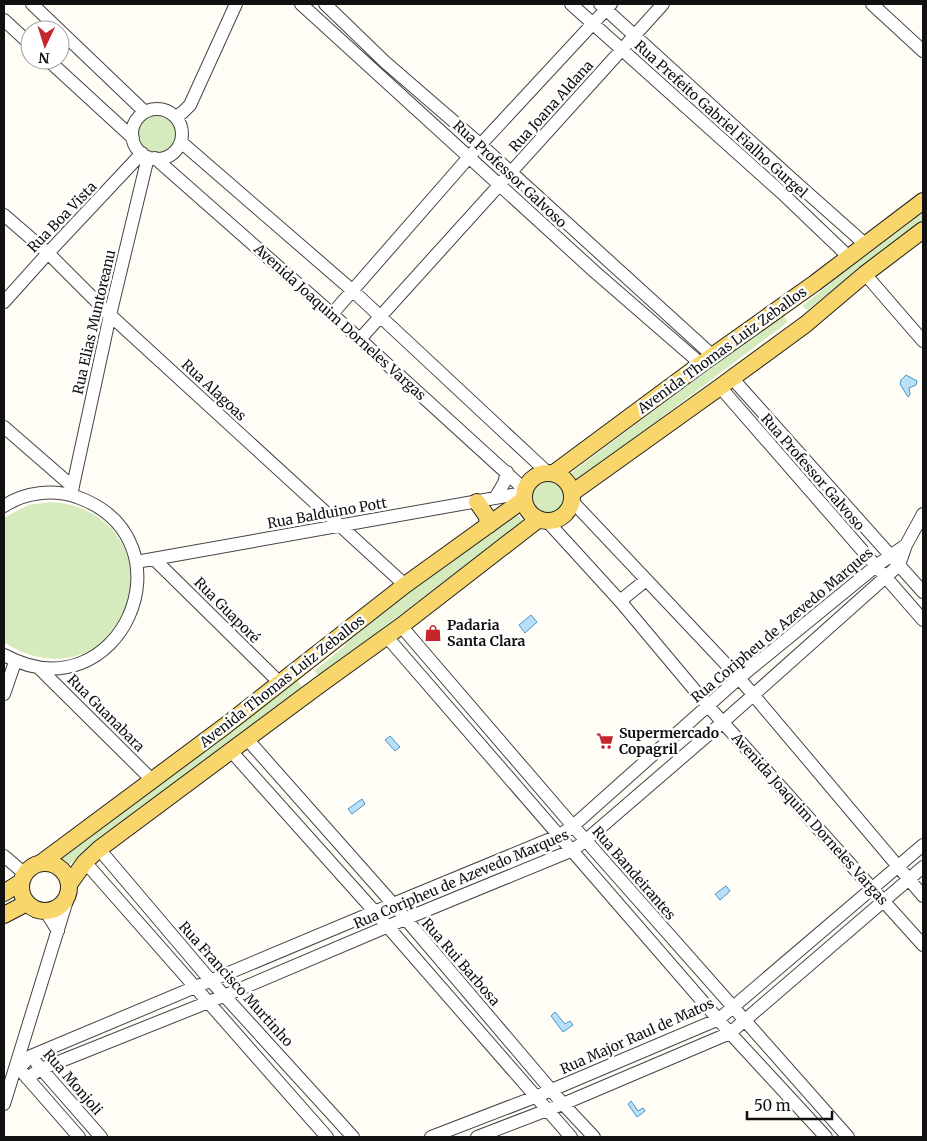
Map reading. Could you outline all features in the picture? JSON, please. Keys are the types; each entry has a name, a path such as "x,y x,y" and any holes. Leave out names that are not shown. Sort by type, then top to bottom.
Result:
{"main road":[{"name":"Avenida Thomas Luiz Zeballos","path":"41,863 326,648 405,585 489,525 524,494 533,477 551,473 815,283 923,200"},
{"name":"Avenida Thomas Luiz Zeballos","path":"69,890 86,862 99,850 543,520 554,520 562,516 568,509 572,497 806,324 865,274 923,230"},
{"path":"806,324 799,312 799,305 802,298 815,283"},
{"path":"551,473 565,480 572,497"},
{"name":"Avenida Joaquim Dorneles Vargas","path":"524,494 530,514 543,520"},
{"path":"477,502 486,515 489,525"},
{"path":"318,686 312,675 312,669 314,662 326,648"},
{"path":"4,893 23,878 32,866 41,863 54,864 64,871 69,890 59,908 46,912 36,910 27,903 22,894 23,878"},
{"path":"4,915 27,903"}],"street":[{"path":"32,4 145,112"},
{"path":"176,117 190,105 236,4"},
{"name":"Rua Professor Galvoso","path":"301,4 595,272 707,360"},
{"name":"Rua Professor Galvoso","path":"325,4 385,62 481,145 607,261 707,360"},
{"name":"Rua Prefeito Gabriel Fialho Gurgel","path":"571,4 849,257"},
{"name":"Rua Joana Aldana","path":"360,339 498,184 663,4"},
{"path":"872,4 923,51"},
{"name":"Rua Prefeito Gabriel Fialho Gurgel","path":"605,6 634,36 866,244"},
{"name":"Rua Joana Aldana","path":"332,314 469,157 594,24 605,6"},
{"path":"4,20 20,35"},
{"path":"376,71 385,62"},
{"path":"59,70 133,138 138,149 149,156 168,156 178,148 181,142 182,129 176,117 164,110 151,110 145,112 136,120 133,138"},
{"path":"181,142 353,291 551,473"},
{"name":"Rua Boa Vista","path":"4,302 48,253 149,156"},
{"name":"Avenida Joaquim Dorneles Vargas","path":"149,156 360,339 507,472 524,494"},
{"name":"Rua Elias Muntoreanu","path":"72,491 110,314 149,156"},
{"path":"782,194 794,181"},
{"name":"Rua Alagoas","path":"4,215 48,253 110,314 405,585"},
{"path":"595,272 607,261"},
{"path":"865,274 923,340"},
{"name":"Rua Professor Galvoso","path":"726,383 817,473 923,592"},
{"name":"Rua Professor Galvoso","path":"726,383 804,484 923,620"},
{"path":"4,427 72,491 113,520 131,546 136,562 138,580 136,599 130,617 121,633 100,652 76,665 57,668 38,668 15,662 4,655"},
{"path":"495,498 504,483 507,472"},
{"path":"804,484 817,473"},
{"path":"4,506 22,497 72,491"},
{"name":"Rua Balduino Pott","path":"136,562 524,494"},
{"path":"572,497 646,580 739,678 923,896"},
{"path":"895,560 906,545 923,514"},
{"name":"Avenida Joaquim Dorneles Vargas","path":"543,520 620,601 708,706 923,945"},
{"name":"Rua Guaporé","path":"154,559 280,683"},
{"name":"Rua Coripheu de Azevedo Marques","path":"18,1067 27,1052 72,1039 560,835 573,826 739,678 876,566 895,560"},
{"name":"Rua Coripheu de Azevedo Marques","path":"27,1078 41,1069 226,996 387,926 572,850 723,722 885,577 895,560"},
{"path":"620,601 646,580"},
{"name":"Rua Bandeirantes","path":"402,626 573,826 812,1097 844,1136"},
{"path":"387,637 730,1033 826,1137"},
{"path":"416,671 430,659"},
{"path":"4,694 15,662"},
{"name":"Rua Guanabara","path":"38,668 152,780"},
{"name":"Rua Rui Barbosa","path":"246,739 393,904 563,1104 594,1137"},
{"path":"494,760 507,749"},
{"path":"231,751 375,912 571,1137"},
{"path":"529,800 542,790"},
{"path":"305,833 320,821"},
{"name":"Rua Major Raul de Matos","path":"433,1137 535,1097 719,1019 923,845"},
{"name":"Rua Francisco Murtinho","path":"99,850 211,981 353,1137"},
{"path":"4,856 23,878"},
{"path":"501,859 509,876"},
{"path":"86,862 327,1137"},
{"path":"477,1137 563,1104 730,1033 923,867"},
{"name":"Avenida Thomas Luiz Zeballos","path":"27,1052 69,890"},
{"path":"625,910 638,899"},
{"path":"46,912 58,931"},
{"path":"655,946 668,934"},
{"path":"159,946 173,936"},
{"path":"800,950 811,964"},
{"path":"274,954 283,971"},
{"path":"462,1013 478,1004"},
{"path":"141,1010 148,1026"},
{"path":"72,1039 79,1054"},
{"name":"Rua Monjoli","path":"27,1052 101,1137"},
{"path":"636,1054 644,1069"},
{"path":"273,1076 288,1065"},
{"path":"4,1104 18,1067 79,1137"},
{"path":"800,1108 812,1097"}],"green space":[{"path":"157,115 171,120 176,134 171,148 157,153 143,148 138,134 143,120"},
{"path":"923,208 923,222 807,310 802,306 831,283 831,277"},
{"path":"782,314 788,322 573,484 567,476"},
{"path":"549,478 556,479 562,483 566,489 566,503 562,509 556,513 549,514 542,513 536,509 532,503 531,496 532,489 536,483 542,479"},
{"path":"50,502 80,508 94,514 116,534 129,560 131,576 130,593 128,606 123,615 107,636 95,647 83,654 70,658 42,658 16,649 4,642 4,518 28,505"},
{"path":"516,513 523,522 319,676 314,671 345,646 346,640"},
{"path":"296,678 302,687 65,868 55,861"}],"water":[{"path":"906,375 917,381 916,385 909,388 910,395 908,397 900,384"},
{"path":"531,615 537,622 525,633 519,625"},
{"path":"390,736 400,747 395,751 385,740"},
{"path":"362,799 365,804 352,814 348,809"},
{"path":"726,886 730,891 720,900 715,894"},
{"path":"555,1012 565,1024 570,1021 573,1025 563,1032 551,1016"},
{"path":"631,1101 638,1111 643,1108 645,1111 637,1117 628,1104"}],"place":[{"name":"Padaria Santa Clara","path":"433,633"},
{"name":"Supermercado Copagril","path":"605,741"}]}
